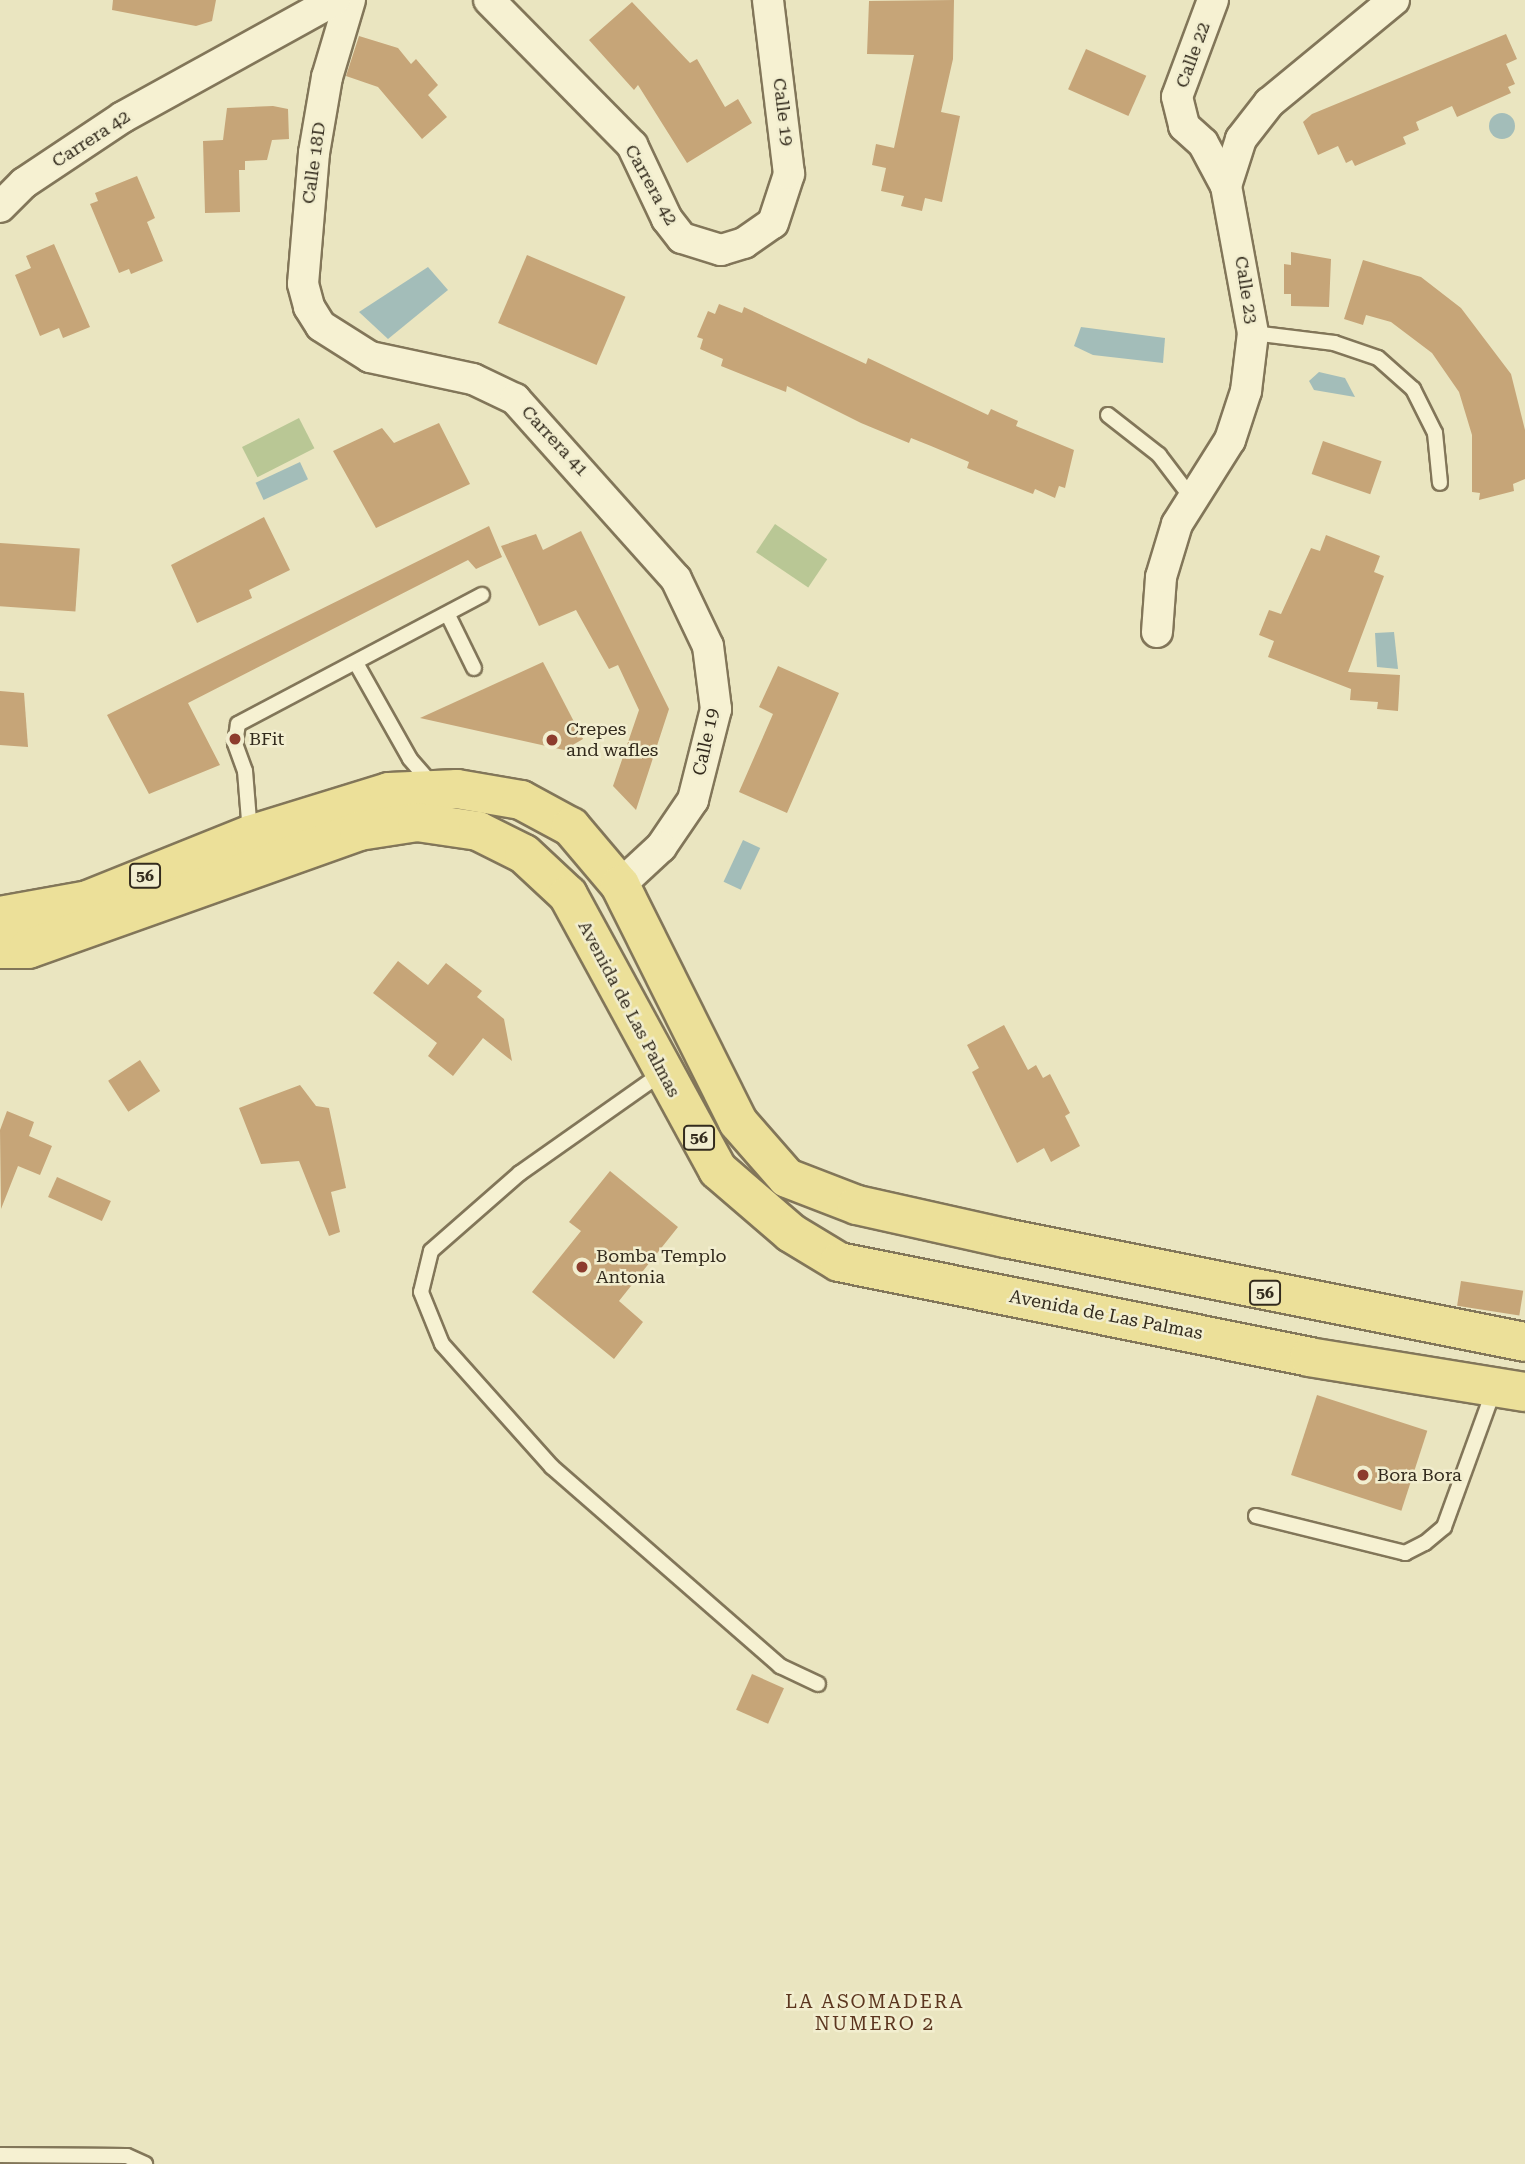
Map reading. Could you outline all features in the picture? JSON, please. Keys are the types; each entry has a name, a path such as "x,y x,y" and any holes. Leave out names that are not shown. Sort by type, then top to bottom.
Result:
{"main road":[{"name":"56","path":"0,916 88,900 250,835 362,798 438,788 521,800 571,827 620,885 738,1122 766,1161 797,1183 857,1205 1006,1238 1525,1342"},
{"name":"Avenida de Las Palmas","path":"0,949 28,949 359,831 417,822 478,831 524,854 568,895 640,1021 662,1073 718,1170 791,1233 839,1262 1308,1357 1510,1389"}],"street":[{"name":"Carrera 42","path":"0,206 24,183 123,117 335,0"},
{"name":"Calle 18D","path":"321,326 303,284 304,241 327,77 350,0"},
{"name":"Carrera 42","path":"489,0 632,145 667,219 682,238 721,250 744,243 773,223"},
{"name":"Calle 19","path":"768,0 789,174 773,223"},
{"name":"Calle 22","path":"1213,0 1177,97 1184,126 1203,144 1226,186"},
{"name":"Calle 23","path":"1157,632 1161,577 1191,498 1230,440 1246,391 1253,333 1226,186 1241,139 1269,103 1394,0"},
{"path":"1203,144 1241,139"},
{"name":"Carrera 41","path":"321,326 370,356 473,379 515,399 676,579"},
{"name":"Calle 19","path":"620,885 661,847 693,800 716,709 708,646 676,579"}],"lane":[{"path":"1253,333 1334,343 1378,358 1413,389 1435,433 1440,484"},
{"path":"1108,415 1159,455 1191,498"},
{"path":"250,835 245,771 235,743 238,724 482,595"},
{"path":"448,615 474,668"},
{"path":"356,663 410,760 438,788"},
{"path":"662,1073 520,1173 431,1251 421,1292 442,1344 552,1467 780,1667 818,1684"},
{"path":"1256,1516 1405,1553 1425,1543 1444,1527 1510,1389"},
{"path":"0,2155 127,2156 145,2164"}],"green space":[{"path":"299,418 314,448 257,477 242,447"},
{"path":"775,524 827,559 808,587 756,552"}],"water":[{"path":"1502,113 1511,117 1515,126 1511,135 1502,139 1493,135 1489,126 1493,117"},
{"path":"428,267 448,290 388,339 359,312"},
{"path":"1081,327 1165,338 1163,363 1093,355 1074,346"},
{"path":"1319,372 1345,378 1355,397 1314,390 1309,381"},
{"path":"300,462 308,479 264,500 256,483"},
{"path":"1394,632 1398,669 1377,667 1375,633"},
{"path":"743,840 760,848 741,890 724,882"}],"building":[{"path":"113,0 216,0 212,21 196,26 112,10"},
{"path":"954,0 953,59 941,112 960,116 942,202 925,198 922,211 901,206 904,196 881,191 886,168 872,165 876,144 894,148 914,55 867,54 869,1"},
{"path":"632,2 690,63 697,59 725,107 738,99 752,123 687,163 638,85 634,90 589,40"},
{"path":"1506,34 1517,59 1506,64 1515,84 1508,87 1511,93 1457,117 1452,106 1416,122 1419,130 1403,137 1406,144 1355,166 1352,160 1346,163 1338,146 1318,155 1303,122 1312,114"},
{"path":"359,36 398,48 411,64 416,59 438,85 428,95 447,117 422,139 378,87 346,76"},
{"path":"1086,49 1146,76 1128,116 1068,89"},
{"path":"273,106 288,109 289,139 272,140 267,160 245,161 245,170 239,170 240,212 205,213 203,141 223,140 227,108"},
{"path":"137,176 155,218 147,222 163,261 131,274 129,269 119,273 90,204 98,201 95,193"},
{"path":"54,244 90,327 63,338 59,328 40,336 15,275 31,268 26,256"},
{"path":"1291,252 1331,259 1329,307 1291,306 1291,294 1284,294 1284,264 1291,265"},
{"path":"527,255 625,297 597,365 498,323"},
{"path":"1363,260 1421,277 1461,308 1511,374 1525,430 1525,479 1513,484 1514,491 1479,500 1480,493 1472,492 1472,435 1459,392 1432,353 1391,322 1366,315 1363,325 1344,319"},
{"path":"719,304 742,313 744,307 866,364 868,358 988,415 991,409 1018,421 1016,426 1074,450 1065,488 1059,486 1055,498 1035,489 1033,494 967,468 969,462 931,446 911,438 909,443 861,423 787,386 786,392 721,366 723,359 700,349 703,339 697,337 708,311 715,314"},
{"path":"439,423 470,484 376,528 333,451 382,428 394,443"},
{"path":"1323,441 1382,461 1370,494 1312,474"},
{"path":"264,517 290,570 249,590 252,598 197,623 171,565"},
{"path":"489,526 502,557 476,569 468,560 188,703 220,765 149,794 107,715"},
{"path":"581,531 669,709 636,810 613,786 639,710 618,665 609,669 576,610 539,626 501,546 536,534 543,550"},
{"path":"1326,535 1380,556 1374,572 1384,576 1348,672 1400,675 1398,711 1377,709 1378,702 1350,700 1351,689 1268,657 1274,641 1259,635 1269,610 1281,614 1311,548 1320,551"},
{"path":"0,543 80,549 75,611 0,606"},
{"path":"543,662 583,739 564,750 420,718"},
{"path":"778,666 839,693 787,813 739,792 773,714 759,707"},
{"path":"0,691 24,693 28,747 0,745"},
{"path":"398,961 428,985 446,963 482,991 477,997 504,1019 512,1061 483,1038 453,1076 428,1056 437,1043 373,993"},
{"path":"1004,1025 1028,1070 1036,1065 1043,1078 1050,1074 1070,1113 1065,1116 1080,1146 1051,1162 1044,1148 1017,1163 972,1072 979,1068 967,1045"},
{"path":"140,1060 160,1091 128,1112 108,1081"},
{"path":"300,1085 316,1106 329,1108 346,1188 331,1192 340,1232 329,1236 299,1161 261,1164 239,1108"},
{"path":"7,1111 34,1122 29,1136 52,1146 40,1175 18,1166 1,1209 0,1130"},
{"name":"Bomba Templo Antonia","path":"610,1171 678,1227 619,1301 643,1322 614,1359 532,1292 581,1231 569,1222"},
{"path":"57,1177 111,1201 102,1221 48,1197"},
{"path":"1461,1281 1523,1291 1519,1316 1457,1306"},
{"path":"1317,1395 1427,1431 1401,1511 1291,1475"},
{"path":"752,1674 784,1688 768,1724 736,1710"}],"place":[{"name":"BFit","path":"235,739"},
{"name":"Crepes and wafles","path":"552,740"},
{"name":"Bomba Templo Antonia","path":"582,1267"},
{"name":"Bora Bora","path":"1363,1475"}],"district":[{"name":"LA ASOMADERA NUMERO 2","path":"875,2013"}]}
